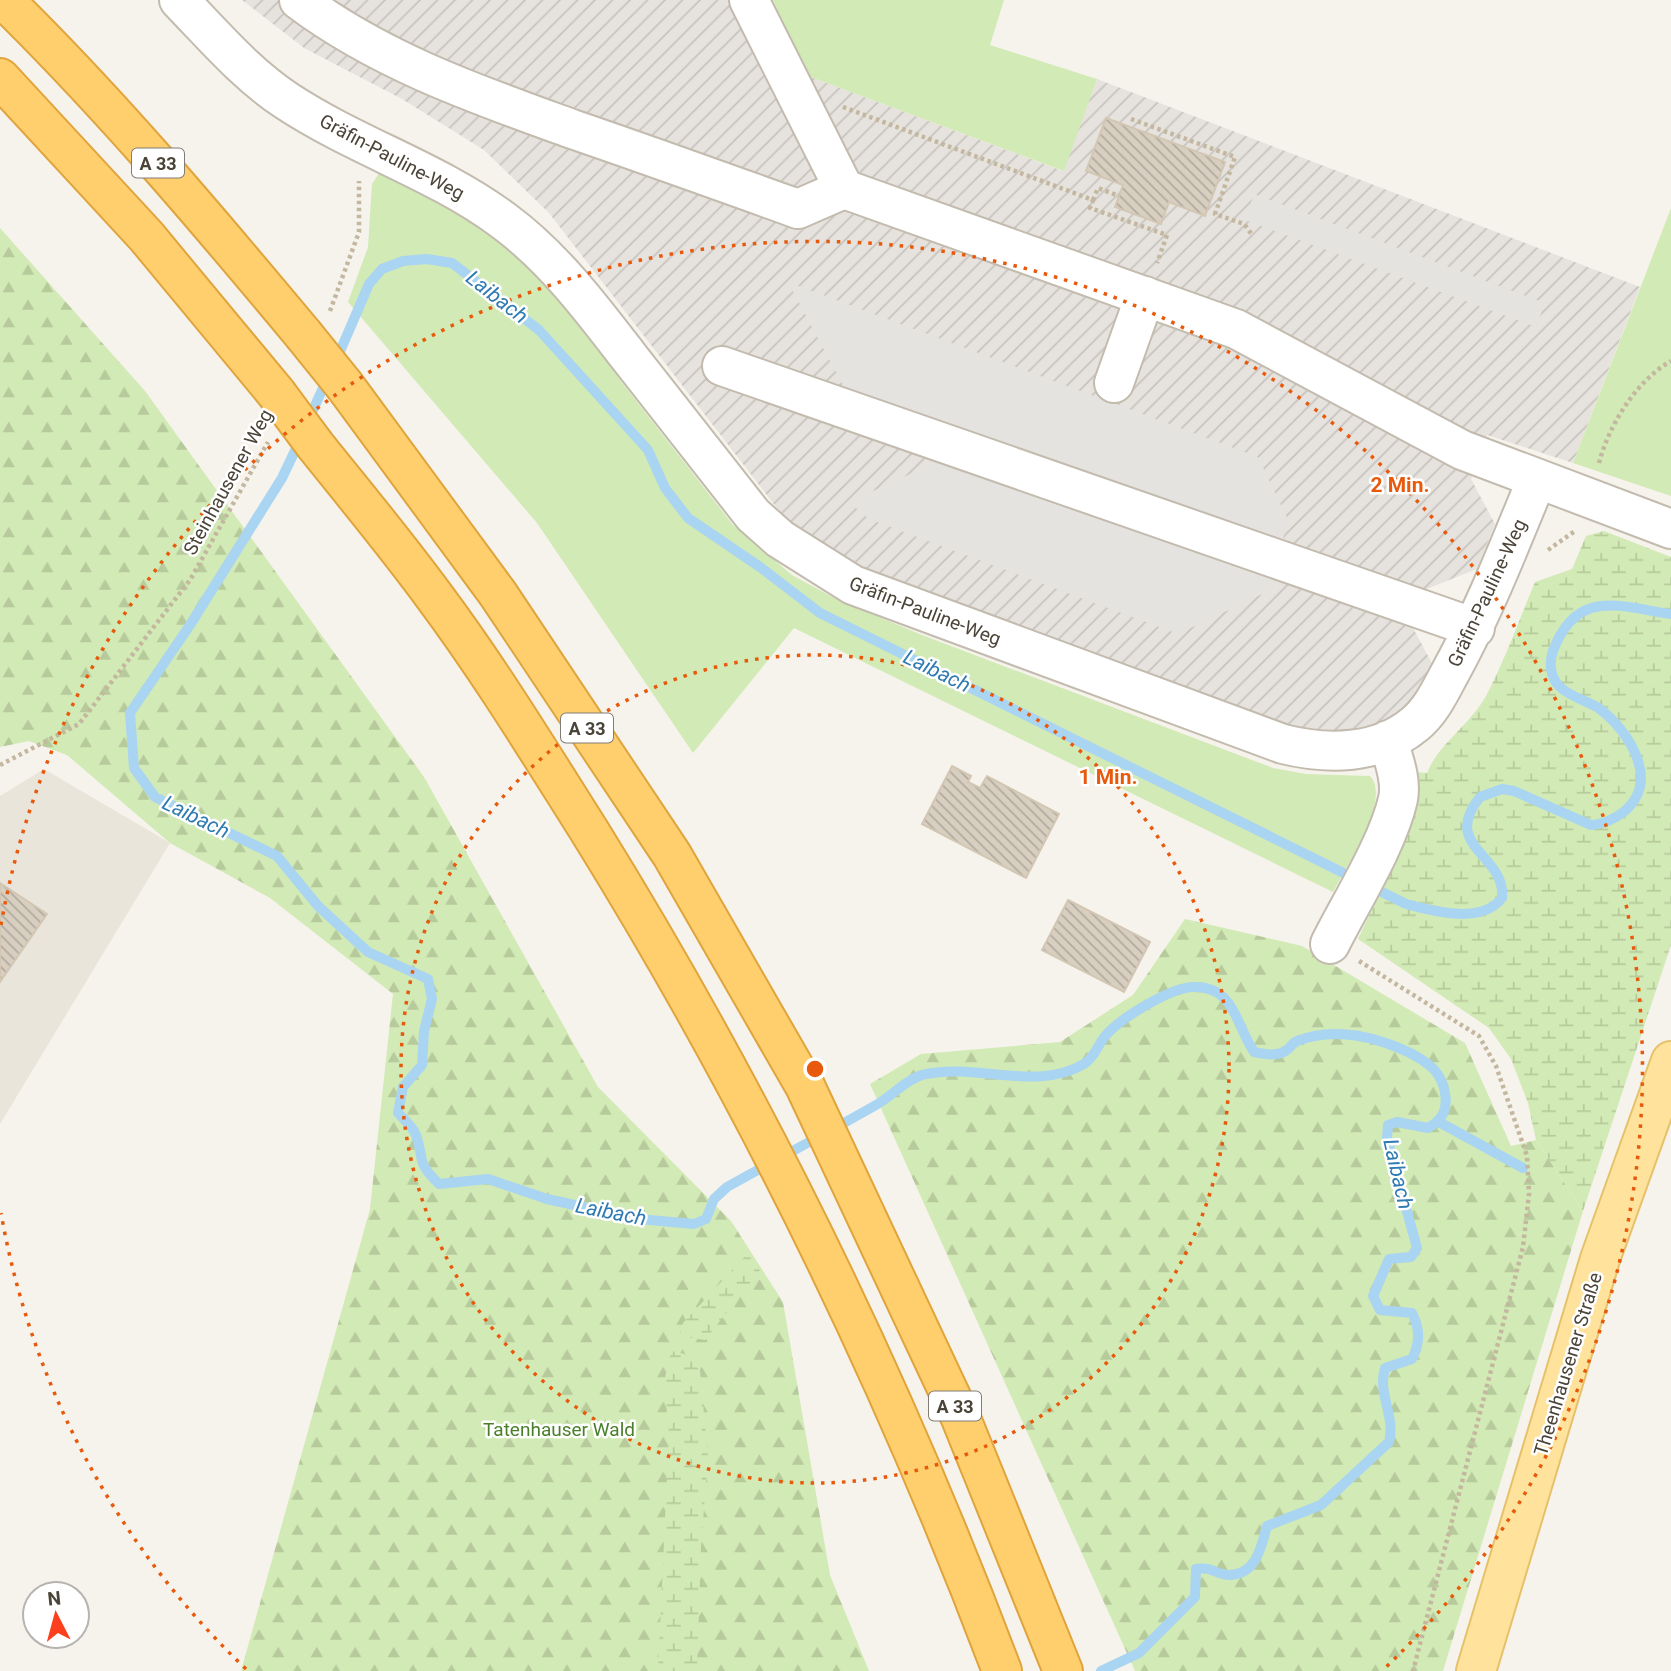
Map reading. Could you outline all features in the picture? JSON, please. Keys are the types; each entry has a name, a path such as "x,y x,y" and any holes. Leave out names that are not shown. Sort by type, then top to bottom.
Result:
{"highway":[{"name":"A 33","path":"4,0 64,59 188,197 315,325 345,386 498,594 672,855 805,1086 855,1188 960,1416 1063,1671"},
{"name":"A 33","path":"0,78 146,236 277,394 434,596 550,769 651,930 753,1111 903,1424 998,1659"}],"main road":[{"name":"Theenhausener Straße","path":"1476,1671 1600,1259 1671,1061"}],"street":[{"name":"Gräfin-Pauline-Weg","path":"179,0 254,77 289,102 359,141 450,185 506,222 549,260 584,299 753,515 780,539 844,579 932,616 1283,744 1312,751 1343,751 1388,740 1414,725 1428,711 1475,628 1537,479"},
{"path":"299,0 373,48 474,92 798,209 845,189 1236,329 1462,450 1671,529"},
{"path":"749,0 845,189"},
{"path":"1114,383 1145,296"},
{"path":"722,366 1475,628"},
{"path":"1330,944 1379,846 1398,798 1398,775 1388,740"}],"path":[{"path":"803,108 823,100 1093,200"},
{"path":"1131,119 1235,157 1215,214 1244,224 1253,236"},
{"path":"315,325 359,232 359,141"},
{"path":"1119,196 1098,188 1090,208 1167,235 1145,296"},
{"path":"1589,498 1604,445 1628,404 1657,369 1671,361"},
{"name":"Steinhausener Weg","path":"0,765 79,724 190,580 272,434"},
{"path":"1330,944 1479,1036 1496,1066 1527,1156 1529,1195 1523,1247 1413,1671"}],"shaded area":[{"path":"242,0 773,0 808,76 1063,171 1097,79 1640,287 1573,463 1487,435 1471,479 1495,524 1477,569 1424,590 1412,626 1435,669 1404,713 1355,734 1302,734 884,576 824,549 787,521 549,213 484,150 402,99 304,48"},
{"path":"1254,194 1545,303 1536,327 1245,220"},
{"path":"788,282 1258,457 1289,522 1280,546 844,387"},
{"path":"943,459 1288,582 1178,634 869,519 849,502"},
{"path":"44,769 170,843 0,1124 0,796"}],"green space":[{"path":"773,0 1004,0 990,45 1097,79 1064,171 808,76"},
{"path":"388,171 493,232 572,310 623,384 733,525 792,575 836,599 922,635 1273,768 1306,774 1370,776 1375,787 1371,816 1365,833 1333,892 794,628 693,753 537,523 348,302 368,247 372,184 380,172"},
{"path":"1671,208 1671,496 1573,463"},
{"name":"Tatenhauser Wald","path":"0,228 145,391 424,777 598,1087 731,1221 783,1302 830,1575 869,1671 241,1671 370,1209 393,994 270,898 170,843 67,755 29,741 0,747"},
{"path":"1604,531 1671,557 1671,945 1583,1211 1536,1140 1528,1103 1511,1059 1489,1028 1358,939 1396,858 1415,772 1427,773 1439,752 1472,716 1486,696 1535,582 1572,569 1586,536"},
{"path":"1185,919 1302,946 1465,1043 1511,1146 1536,1140 1583,1211 1443,1671 1135,1671 870,1084 921,1054 1060,1042 1133,995"},
{"path":"749,1252 760,1270 705,1340 679,1336 683,1323"},
{"path":"671,1351 685,1354 700,1371 708,1457 701,1547 697,1671 658,1671 669,1433 664,1382"}],"building":[{"path":"1106,118 1225,162 1205,216 1169,202 1161,224 1115,207 1123,185 1086,171"},
{"path":"952,766 971,776 968,782 980,788 987,776 1059,814 1026,878 922,824"},
{"path":"0,883 47,914 0,982"},
{"path":"1068,900 1150,942 1124,992 1042,950"}],"waterway":[{"name":"Laibach","path":"335,363 369,284 382,269 403,261 427,259 452,263 539,330 648,450 665,488 688,518 760,567 820,613 1406,904 1429,910 1470,914 1493,906 1502,898 1501,883 1470,839 1467,828 1470,814 1480,797 1502,789 1514,791 1591,825 1603,823 1627,809 1640,787 1641,774 1632,748 1625,735 1607,715 1559,686 1552,674 1552,655 1563,631 1575,617 1588,609 1618,606 1671,614"},
{"name":"Laibach","path":"307,423 328,377"},
{"name":"Laibach","path":"301,438 282,478 190,625 130,713 134,768 155,797 277,856 318,906 368,952 428,979 432,999 424,1031 422,1065 403,1087 398,1113 415,1132 424,1165 439,1184 488,1179 547,1199 638,1219 694,1224 706,1219 714,1199 727,1187 876,1105 920,1076 965,1072 1027,1077 1066,1072 1088,1061 1106,1035 1134,1012 1184,988 1208,988 1226,1000 1254,1052 1278,1054 1297,1041 1326,1034 1341,1034 1371,1038 1412,1054 1438,1074 1446,1099 1445,1109 1437,1122 1428,1128 1397,1122 1388,1125 1387,1138 1417,1248 1411,1257 1389,1259 1373,1296 1380,1310 1412,1313 1418,1336 1412,1359 1385,1368 1383,1387 1390,1423 1389,1442 1321,1505 1267,1526 1256,1558 1246,1570 1229,1575 1196,1569 1195,1597 1139,1653 1101,1671"},
{"path":"1439,1122 1523,1168"}]}
